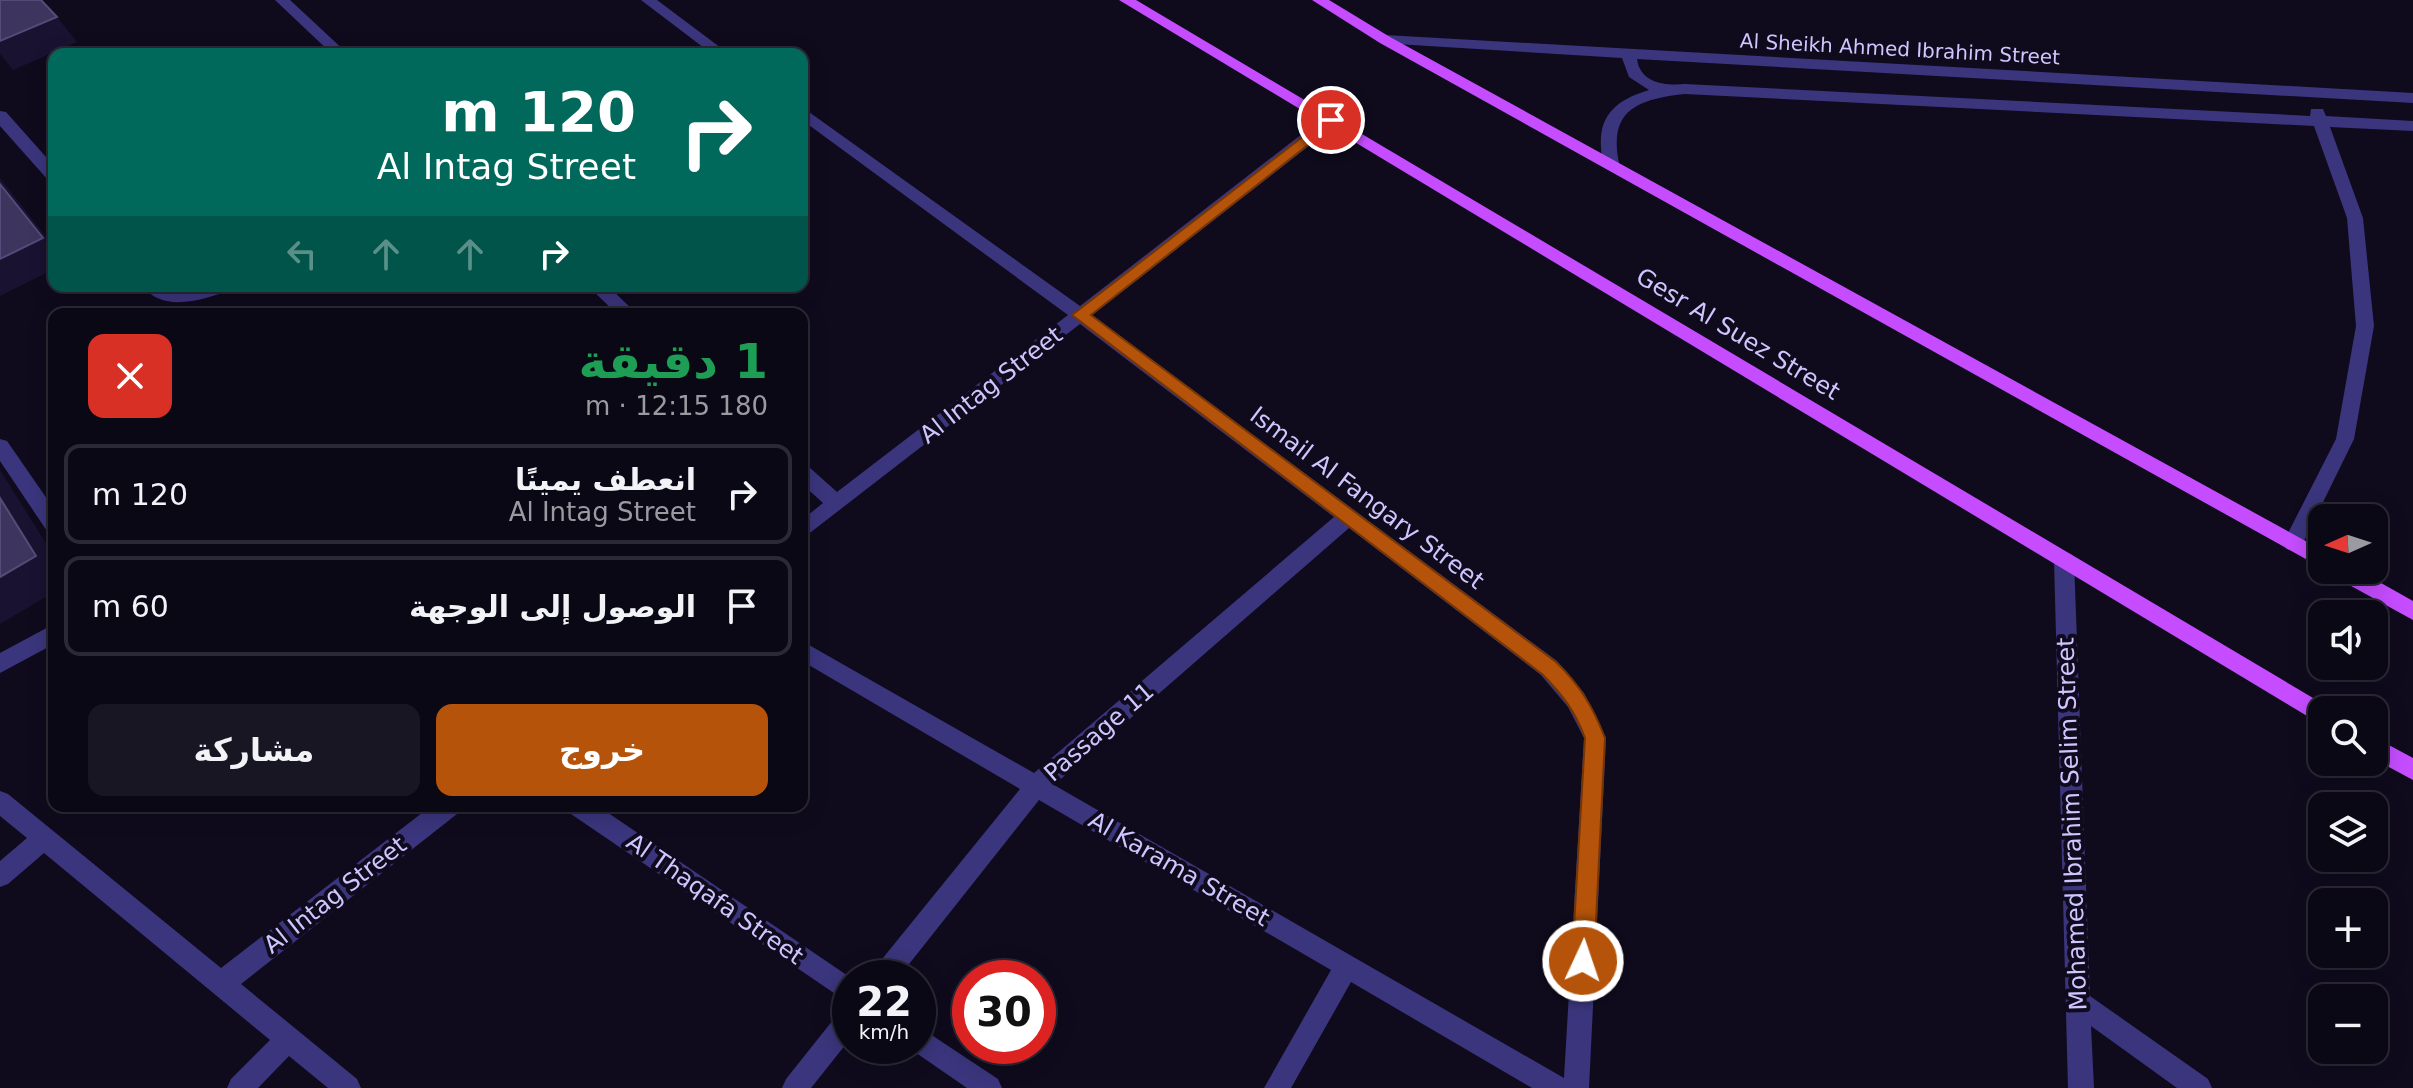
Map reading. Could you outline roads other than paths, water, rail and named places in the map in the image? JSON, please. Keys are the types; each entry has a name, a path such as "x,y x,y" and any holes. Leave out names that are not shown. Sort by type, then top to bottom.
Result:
{"main road":[{"name":"Gesr Al Suez Street","path":"1126,0 2308,707"},
{"path":"1319,0 1385,40 2308,552"},
{"path":"2365,584 2413,611"},
{"path":"2388,755 2413,770"}],"street":[{"path":"282,0 334,48"},
{"path":"648,0 714,48"},
{"name":"Al Sheikh Ahmed Ibrahim Street","path":"1385,40 2413,98"},
{"path":"1630,54 1628,62 1631,71 1639,79 1665,90"},
{"path":"1611,163 1607,149 1609,123 1630,102 1665,90 1685,89 2413,126"},
{"path":"2293,543 2345,439 2365,326 2355,218 2322,122 2305,92"},
{"path":"0,116 48,169"},
{"name":"Ismail Al Fangary Street","path":"808,116 1080,315 1549,668 1570,688 1585,712 1595,738 1576,1088"},
{"name":"Al Intag Street","path":"808,526 1331,120"},
{"path":"161,292 188,295 200,292"},
{"path":"603,292 618,308"},
{"path":"0,446 48,516"},
{"path":"808,477 837,504"},
{"name":"Passage 11","path":"897,960 1036,786 1348,517"},
{"name":"Mohamed Ibrahim Selim Street","path":"2064,560 2081,1088"},
{"path":"0,664 48,636"},
{"name":"Al Karama Street","path":"808,653 1556,1088"},
{"path":"0,802 348,1088"},
{"name":"Al Intag Street","path":"221,984 441,812"},
{"name":"Al Thaqafa Street","path":"588,812 832,980"},
{"path":"0,876 44,838"},
{"path":"1277,1088 1347,966"},
{"path":"2077,1001 2199,1088"},
{"path":"240,1088 288,1039"},
{"path":"795,1088 832,1042"},
{"path":"936,1051 989,1088"}]}
